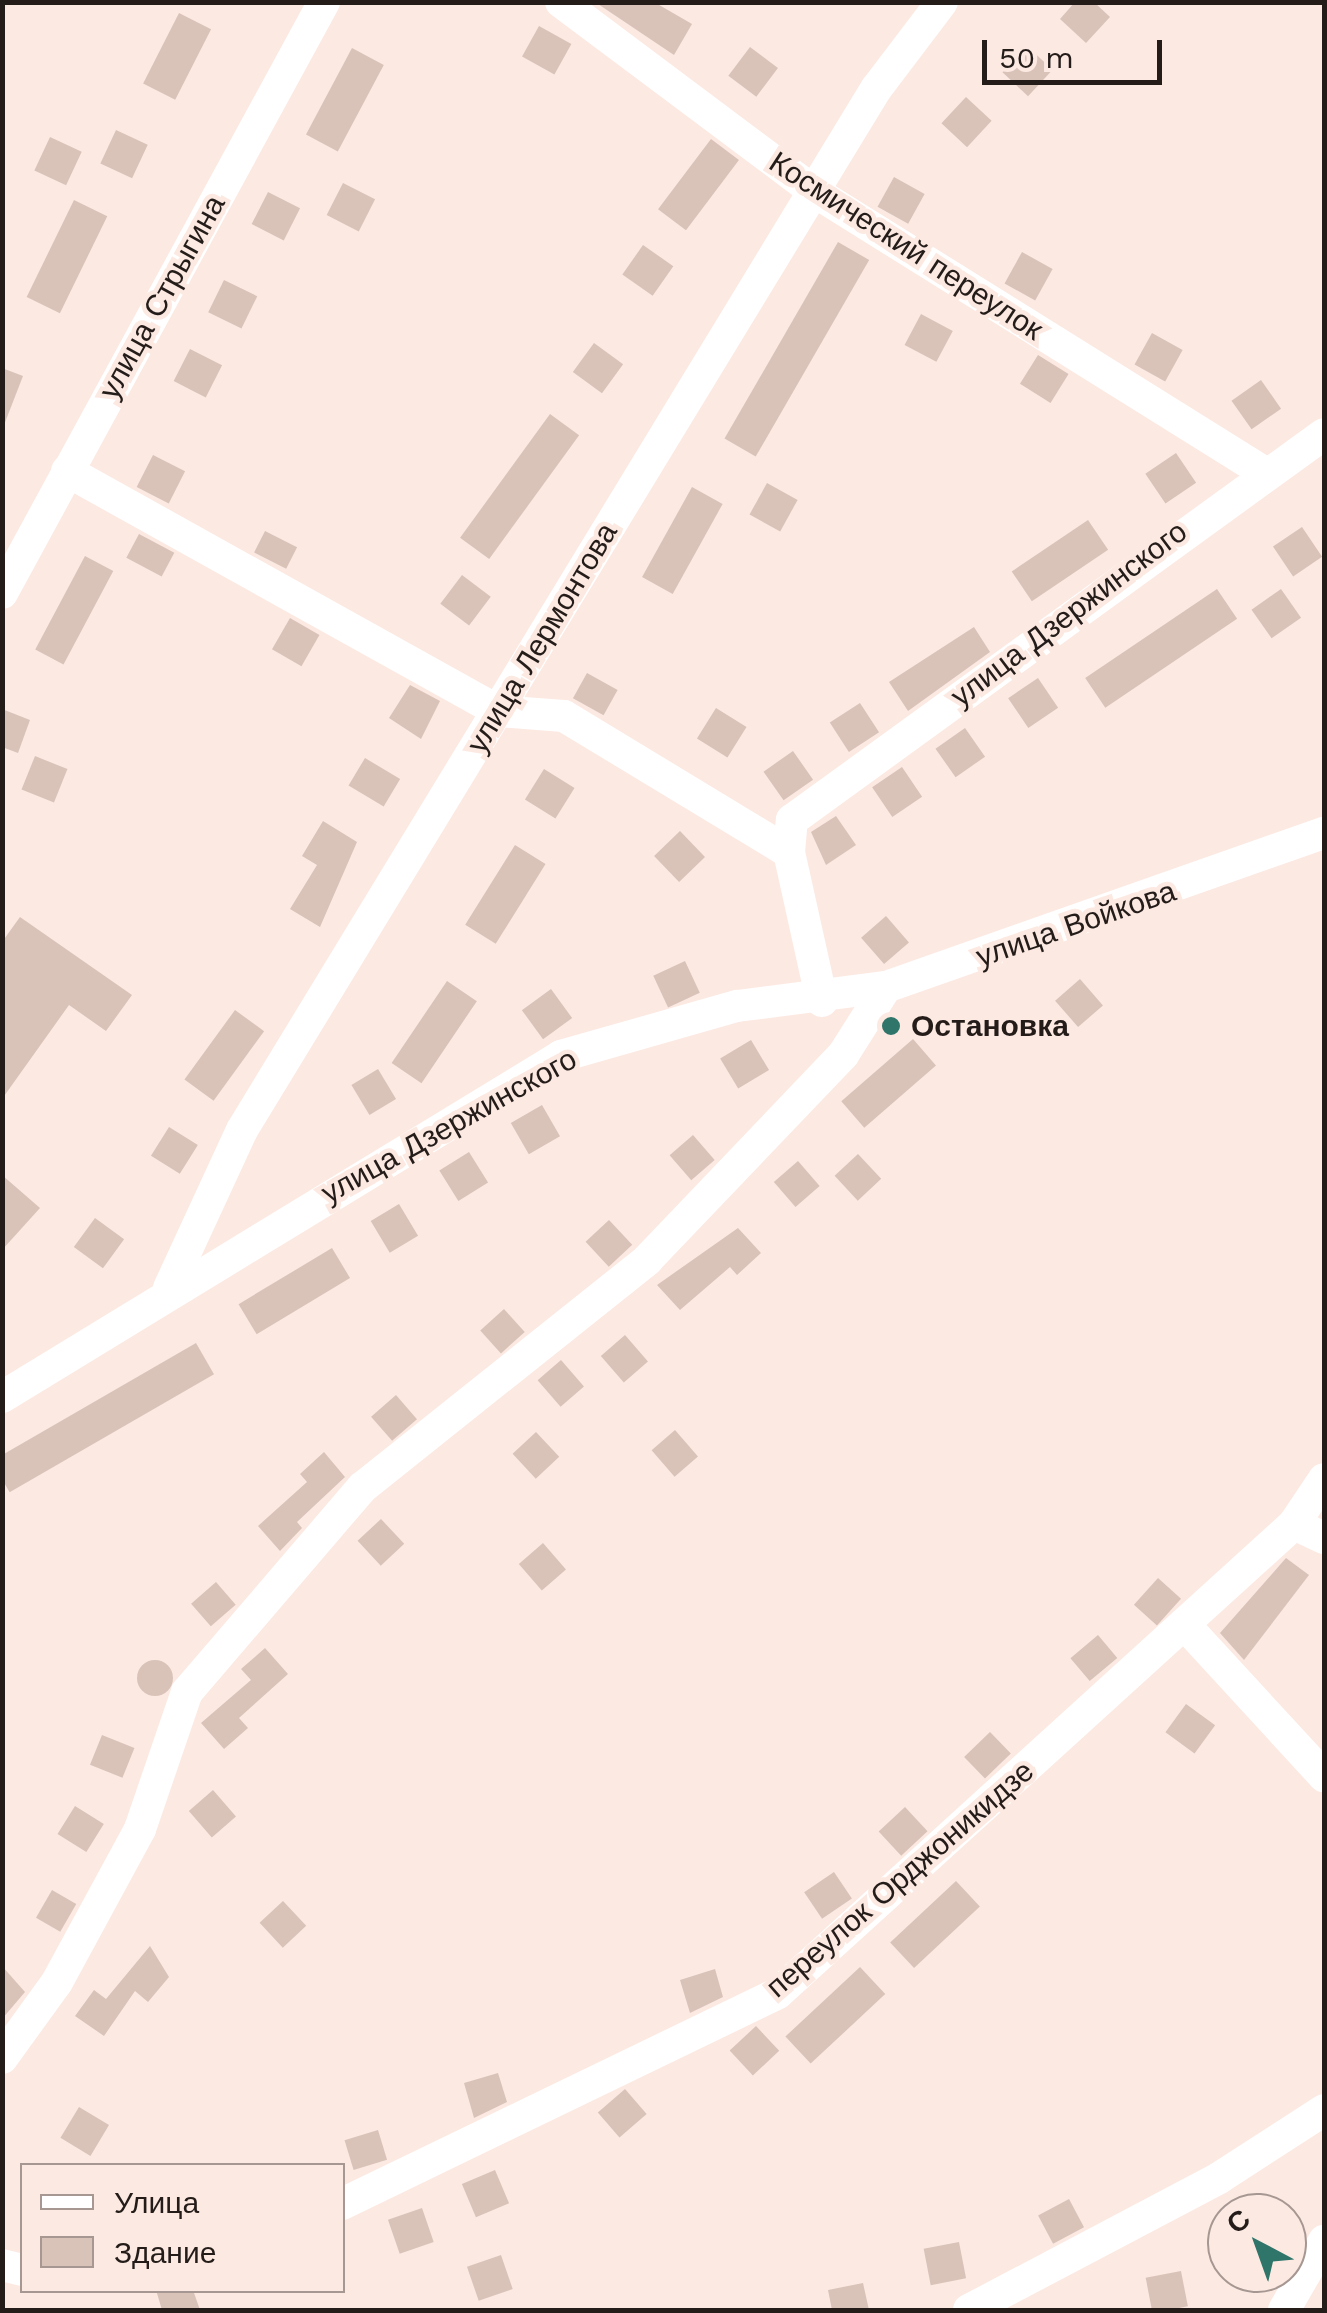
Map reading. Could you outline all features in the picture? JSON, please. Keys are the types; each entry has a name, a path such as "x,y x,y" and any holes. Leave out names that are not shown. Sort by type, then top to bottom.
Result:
{"street":[{"name":"улица Стрыгина","path":"2,593 324,2"},
{"name":"Космический переулок","path":"562,2 815,192 1262,471"},
{"name":"улица Лермонтова","path":"169,1288 242,1130 815,192 942,2"},
{"name":"улица Дзержинского","path":"790,852 792,820 1262,471 1324,434"},
{"path":"67,471 498,711 564,716 790,852 822,1001"},
{"name":"улица Войкова","path":"822,1001 886,988 1324,833"},
{"path":"2,2058 57,1982 140,1829 188,1692 363,1487 648,1260 843,1055 886,988"},
{"name":"улица Дзержинского","path":"2,1397 169,1288 561,1056 737,1006 822,1001"},
{"name":"переулок Орджоникидзе","path":"345,2203 778,1992 1294,1524 1324,1479"},
{"path":"1294,1524 1324,1538"},
{"path":"1184,1624 1324,1776"},
{"path":"970,2310 1219,2178 1324,2110"},
{"path":"1284,2310 1324,2241"}],"building":[{"path":"595,2 654,2 692,24 674,55"},
{"path":"1075,2 1094,2 1110,17 1086,43 1060,19"},
{"path":"179,13 211,29 175,100 143,83"},
{"path":"539,26 571,44 554,75 522,57"},
{"path":"1027,46 1053,70 1028,96 1002,72"},
{"path":"750,47 778,68 756,97 728,76"},
{"path":"352,48 384,65 338,151 306,135"},
{"path":"966,97 992,121 967,147 941,123"},
{"path":"116,130 148,145 132,178 100,164"},
{"path":"50,137 82,152 66,185 34,171"},
{"path":"711,139 739,160 686,230 658,209"},
{"path":"894,177 925,194 908,224 878,207"},
{"path":"343,183 375,199 359,231 327,215"},
{"path":"268,192 300,208 284,240 252,224"},
{"path":"74,200 107,216 60,313 27,297"},
{"path":"838,242 869,260 756,457 724,439"},
{"path":"643,245 673,266 653,296 622,274"},
{"path":"1022,252 1053,269 1035,300 1005,283"},
{"path":"224,280 257,296 241,329 208,312"},
{"path":"921,314 953,331 936,362 905,345"},
{"path":"1152,333 1183,350 1165,381 1135,364"},
{"path":"594,343 623,364 602,393 573,372"},
{"path":"190,349 222,365 206,397 174,381"},
{"path":"1038,355 1069,374 1051,403 1020,384"},
{"path":"2,368 23,376 4,425 2,425"},
{"path":"1261,380 1281,409 1252,429 1232,401"},
{"path":"550,414 579,435 489,559 460,538"},
{"path":"1176,453 1196,483 1165,504 1145,474"},
{"path":"153,455 185,471 169,503 137,487"},
{"path":"767,483 798,500 780,531 750,514"},
{"path":"692,487 723,504 673,594 642,577"},
{"path":"1088,520 1108,550 1032,601 1012,571"},
{"path":"1302,527 1322,557 1293,576 1273,547"},
{"path":"265,531 297,547 286,569 254,552"},
{"path":"139,534 174,553 162,577 126,558"},
{"path":"85,556 113,571 63,665 35,650"},
{"path":"462,575 491,597 469,625 440,604"},
{"path":"1217,589 1237,619 1105,708 1085,678"},
{"path":"1281,589 1301,618 1272,638 1252,610"},
{"path":"290,618 319,635 301,666 272,649"},
{"path":"974,627 990,652 908,711 889,682"},
{"path":"587,673 618,690 604,715 573,698"},
{"path":"1038,678 1058,708 1028,728 1008,698"},
{"path":"410,685 440,701 421,739 389,718"},
{"path":"860,703 879,732 849,752 830,723"},
{"path":"716,708 747,727 727,758 697,739"},
{"path":"2,709 30,720 18,753 2,747"},
{"path":"965,728 985,757 956,777 936,749"},
{"path":"793,751 813,780 784,800 764,772"},
{"path":"35,756 67,769 54,802 22,789"},
{"path":"365,758 400,779 384,807 349,785"},
{"path":"902,767 922,797 892,817 872,787"},
{"path":"544,769 575,788 555,819 525,800"},
{"path":"836,816 856,845 826,865 811,832"},
{"path":"323,821 357,842 320,927 290,909 317,865 302,856"},
{"path":"680,831 705,857 679,882 654,856"},
{"path":"515,845 546,864 496,944 465,925"},
{"path":"886,916 909,942 884,964 861,938"},
{"path":"20,917 132,995 106,1031 69,1005 2,1099 2,942"},
{"path":"685,961 700,993 668,1008 653,976"},
{"path":"1080,979 1103,1005 1078,1027 1055,1001"},
{"path":"447,981 477,1001 421,1083 392,1063"},
{"path":"551,989 572,1018 543,1039 522,1010"},
{"path":"235,1010 264,1031 214,1101 184,1080"},
{"path":"913,1039 936,1065 864,1128 841,1101"},
{"path":"751,1040 769,1070 738,1089 720,1059"},
{"path":"378,1069 396,1099 369,1115 351,1085"},
{"path":"542,1105 560,1136 529,1154 511,1123"},
{"path":"169,1127 198,1145 180,1174 151,1156"},
{"path":"693,1135 715,1160 691,1180 670,1155"},
{"path":"469,1152 488,1183 458,1201 439,1171"},
{"path":"858,1154 881,1179 858,1201 835,1176"},
{"path":"798,1161 820,1186 795,1207 774,1182"},
{"path":"2,1175 40,1208 2,1250"},
{"path":"399,1204 418,1236 390,1253 371,1221"},
{"path":"95,1218 124,1239 103,1268 74,1247"},
{"path":"609,1220 632,1245 609,1267 586,1242"},
{"path":"738,1228 761,1253 737,1275 730,1267 680,1310 657,1285"},
{"path":"332,1248 350,1278 257,1334 239,1304"},
{"path":"504,1309 525,1332 501,1353 480,1330"},
{"path":"625,1335 648,1361 624,1382 601,1356"},
{"path":"196,1343 214,1374 10,1492 2,1479 2,1455"},
{"path":"561,1360 584,1386 561,1407 538,1380"},
{"path":"396,1395 417,1419 392,1441 371,1417"},
{"path":"675,1430 698,1456 675,1477 652,1450"},
{"path":"536,1432 559,1457 536,1479 513,1454"},
{"path":"324,1452 345,1477 297,1522 302,1528 280,1551 258,1526 307,1482 300,1474"},
{"path":"381,1519 404,1544 381,1566 358,1541"},
{"path":"543,1543 566,1569 542,1590 519,1564"},
{"path":"1286,1558 1309,1575 1244,1660 1220,1633"},
{"path":"1158,1578 1181,1599 1157,1625 1134,1605"},
{"path":"216,1582 236,1605 211,1626 191,1604"},
{"path":"1098,1635 1117,1658 1090,1681 1070,1658"},
{"path":"265,1648 288,1674 239,1718 248,1728 224,1749 201,1723 251,1680 241,1669"},
{"path":"155,1660 168,1665 173,1678 168,1691 155,1696 142,1691 137,1678 142,1665"},
{"path":"1186,1704 1215,1725 1195,1753 1165,1732"},
{"path":"990,1732 1011,1754 985,1779 964,1757"},
{"path":"102,1735 134,1748 122,1778 90,1765"},
{"path":"213,1790 236,1816 212,1837 189,1811"},
{"path":"75,1806 104,1824 86,1852 58,1834"},
{"path":"905,1807 928,1831 901,1856 879,1832"},
{"path":"834,1872 852,1899 822,1919 804,1892"},
{"path":"956,1881 980,1907 914,1968 890,1942"},
{"path":"52,1890 76,1904 60,1932 36,1918"},
{"path":"283,1901 306,1926 283,1948 260,1923"},
{"path":"150,1946 169,1977 148,2002 135,1991 104,2036 75,2016 94,1990 106,1999"},
{"path":"2,1966 25,1992 2,2019"},
{"path":"860,1967 885,1994 811,2064 785,2037"},
{"path":"715,1969 723,1997 690,2013 680,1980"},
{"path":"756,2026 779,2051 753,2075 730,2051"},
{"path":"498,2073 507,2102 474,2118 464,2083"},
{"path":"625,2089 647,2114 619,2138 598,2113"},
{"path":"79,2107 109,2125 90,2156 60,2138"},
{"path":"378,2130 387,2160 354,2170 345,2140"},
{"path":"495,2170 509,2203 476,2217 462,2184"},
{"path":"1069,2199 1084,2227 1053,2244 1038,2215"},
{"path":"422,2208 434,2242 400,2254 388,2220"},
{"path":"959,2242 966,2278 931,2285 924,2249"},
{"path":"501,2255 513,2289 479,2301 467,2267"},
{"path":"1181,2271 1188,2306 1152,2310 1146,2278"},
{"path":"863,2283 869,2310 832,2310 828,2290"},
{"path":"157,2293 194,2293 200,2310 162,2310"}],"place":[{"name":"Остановка","path":"891,1026"}]}
